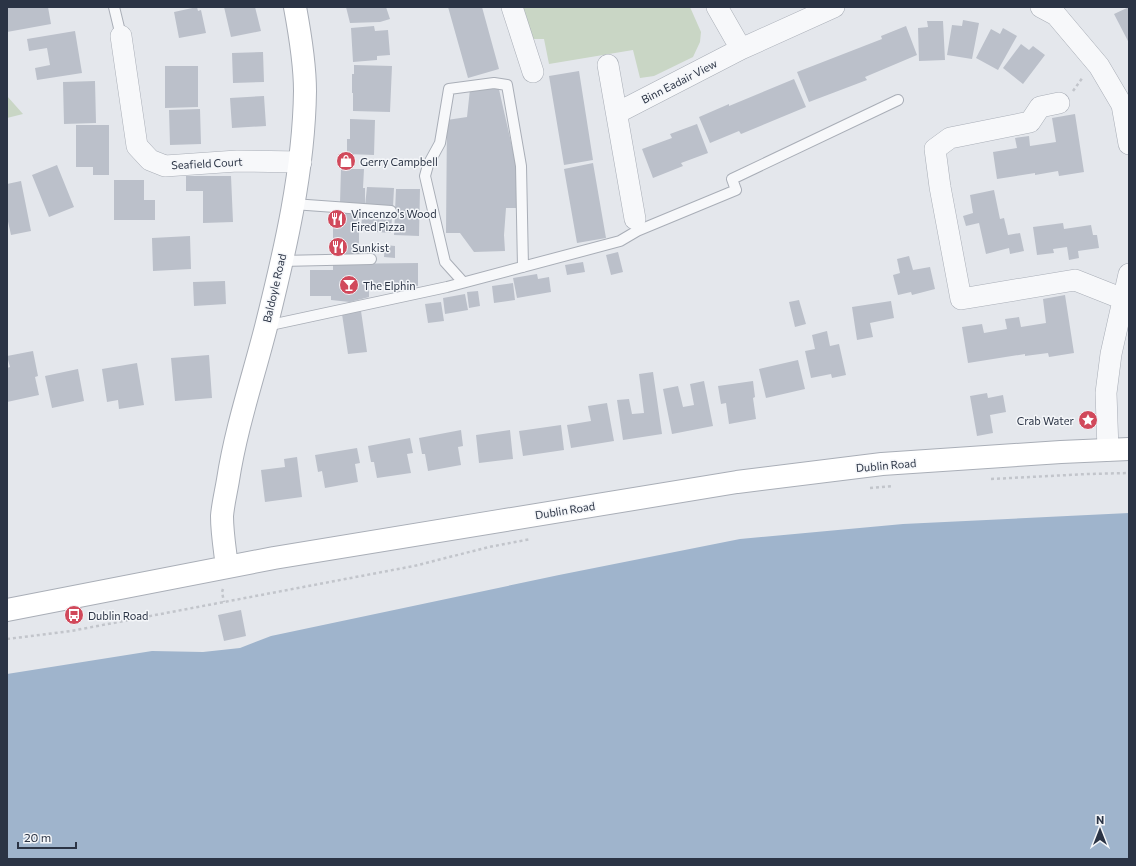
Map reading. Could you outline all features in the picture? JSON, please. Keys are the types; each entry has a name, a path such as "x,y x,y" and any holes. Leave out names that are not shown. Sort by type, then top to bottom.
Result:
{"main road":[{"name":"Baldoyle Road","path":"227,567 222,522 236,434 266,326 301,162 305,90 295,7"},
{"name":"Dublin Road","path":"7,610 290,555 752,480 882,464 1129,449"}],"street":[{"path":"512,7 533,72"},
{"path":"717,7 741,50"},
{"name":"Binn Eadair View","path":"617,113 741,50 834,7"},
{"path":"1041,7 1056,15 1097,64 1126,103 1129,144"},
{"name":"Seafield Court","path":"121,36 137,146 150,160 164,166 237,161 301,162"},
{"path":"608,65 635,219"},
{"path":"1059,103 1040,107 1030,122 950,138 935,149 940,187 961,299 1075,280 1123,299"},
{"path":"1108,450 1106,393 1111,354 1129,274"}],"lane":[{"path":"114,7 121,36"},
{"path":"463,282 445,262 425,176 428,165 440,143 449,89 494,83 507,84 521,166 523,266"},
{"path":"266,326 463,282 620,241 637,232 736,190 732,179 898,100"},
{"path":"293,204 391,211"},
{"path":"281,261 371,259"}],"path":[{"path":"1059,103 1065,100 1086,74 1097,64"},
{"path":"988,480 1129,473"},
{"path":"864,489 896,486"},
{"path":"7,639 71,631 414,566 489,546 534,538"}],"green space":[{"path":"520,7 690,7 701,32 700,42 693,57 654,76 640,78 633,50 549,64 544,39 534,39 528,32"},
{"path":"7,96 23,114 7,118"}],"water":[{"path":"1129,513 1129,859 7,859 7,674 152,651 203,652 240,648 271,636 559,575 740,539 903,524"}],"building":[{"path":"7,7 48,7 51,24 7,32"},
{"path":"197,7 198,11 201,10 206,33 179,38 174,12"},
{"path":"224,7 255,7 261,31 231,37"},
{"path":"346,7 386,7 390,19 380,22 350,23"},
{"path":"448,7 482,7 499,69 468,78"},
{"path":"1129,7 1129,43 1114,14"},
{"path":"963,20 979,23 972,59 947,55 952,25 962,26"},
{"path":"927,21 943,21 945,60 919,61 918,28 928,27"},
{"path":"374,26 375,31 388,30 390,55 377,56 377,60 353,62 351,28"},
{"path":"906,26 917,55 865,77 867,80 809,102 797,72 882,39 881,36"},
{"path":"1003,28 1017,36 998,70 976,58 991,29 1000,34"},
{"path":"75,31 82,73 37,80 35,68 50,65 47,48 29,51 27,39"},
{"path":"1021,44 1029,50 1033,46 1045,55 1023,84 1003,68"},
{"path":"263,52 264,82 233,83 232,53"},
{"path":"354,65 392,66 390,112 353,111 352,74 354,74"},
{"path":"165,66 198,66 198,107 165,108"},
{"path":"579,71 593,160 564,165 549,76"},
{"path":"794,79 806,107 741,134 739,131 710,143 699,117"},
{"path":"95,81 96,123 64,124 63,82"},
{"path":"498,85 518,173 518,208 506,208 504,235 505,251 474,252 460,233 446,233 447,120 467,117 470,89"},
{"path":"264,96 266,126 232,128 230,98"},
{"path":"200,109 201,144 170,145 169,110"},
{"path":"1075,114 1084,172 1059,176 1058,171 997,179 993,152 1017,148 1015,138 1029,136 1030,146 1056,142 1052,118"},
{"path":"350,119 375,120 374,155 347,154 347,139 350,139"},
{"path":"697,124 708,153 681,163 683,166 653,178 642,149 672,138 670,134"},
{"path":"76,125 109,125 109,175 93,175 93,167 76,167"},
{"path":"593,163 606,238 577,243 564,169"},
{"path":"57,165 74,207 49,217 32,175"},
{"path":"341,169 364,169 363,188 365,188 365,204 340,203"},
{"path":"186,176 231,176 233,222 203,223 203,191 186,191"},
{"path":"114,180 144,180 144,200 155,200 155,220 114,220"},
{"path":"21,181 31,231 11,235 7,217 7,184"},
{"path":"367,187 394,188 393,207 365,206"},
{"path":"396,189 420,189 419,236 394,235"},
{"path":"994,190 1000,219 1004,218 1008,235 1020,233 1024,251 1010,254 1009,248 986,254 979,223 966,226 963,216 973,213 970,195"},
{"path":"333,213 359,213 359,256 333,256"},
{"path":"362,215 392,217 391,233 361,231"},
{"path":"1063,223 1064,229 1091,225 1093,235 1097,235 1099,248 1078,251 1079,258 1069,260 1067,247 1053,249 1054,253 1037,255 1033,227"},
{"path":"190,236 191,269 153,271 152,238"},
{"path":"385,245 395,246 395,258 384,257"},
{"path":"618,252 623,272 611,275 606,255"},
{"path":"909,256 913,270 930,267 935,289 912,295 911,292 898,295 893,275 900,273 897,259"},
{"path":"583,262 585,272 567,275 565,265"},
{"path":"418,263 418,286 369,286 369,297 350,302 331,300 331,296 310,296 310,270 333,270 333,264"},
{"path":"537,274 538,279 549,277 551,292 517,298 513,278"},
{"path":"225,281 226,304 194,306 193,282"},
{"path":"513,283 515,300 494,303 492,286"},
{"path":"478,291 480,306 469,308 467,292"},
{"path":"465,294 468,310 445,314 443,298"},
{"path":"1065,295 1074,353 1049,357 1048,353 1025,356 1025,354 968,363 962,327 982,324 984,333 1007,329 1005,319 1019,317 1021,327 1046,323 1043,299"},
{"path":"799,300 806,324 795,327 789,302"},
{"path":"891,301 894,318 870,323 873,337 857,340 852,307"},
{"path":"441,302 444,321 428,323 425,304"},
{"path":"361,311 367,352 348,354 342,314"},
{"path":"827,331 830,346 839,344 846,375 832,378 831,374 811,378 805,351 815,349 812,335"},
{"path":"33,351 38,376 35,377 39,395 7,402 7,368 10,367 7,356"},
{"path":"209,355 212,398 175,401 171,358"},
{"path":"798,360 805,389 766,398 759,369"},
{"path":"137,363 144,405 119,409 118,400 107,402 102,369"},
{"path":"78,369 84,401 52,408 45,376"},
{"path":"653,372 662,434 623,440 617,400 629,399 632,414 644,413 639,374"},
{"path":"704,381 713,426 672,434 663,389 678,386 683,407 694,405 690,384"},
{"path":"753,381 755,397 753,398 756,419 729,424 726,403 721,404 718,386"},
{"path":"987,393 988,398 1003,395 1006,412 990,415 993,433 977,436 970,396"},
{"path":"607,403 614,441 571,448 567,425 591,421 588,406"},
{"path":"561,425 564,450 523,456 519,431"},
{"path":"461,430 463,446 458,447 461,465 428,471 425,454 422,454 419,438"},
{"path":"510,430 513,459 479,463 476,435"},
{"path":"410,438 413,453 407,454 411,473 377,478 374,462 371,462 368,446"},
{"path":"357,448 360,463 355,464 358,482 325,488 322,471 318,472 315,455"},
{"path":"297,457 302,497 265,502 261,470 285,467 284,459"},
{"path":"241,610 246,636 224,641 218,615"}],"place":[{"name":"Gerry Campbell","path":"346,161"},
{"name":"Vincenzo's Wood Fired Pizza","path":"337,219"},
{"name":"Sunkist","path":"338,247"},
{"name":"The Elphin","path":"349,285"},
{"name":"Crab Water","path":"1088,420"},
{"name":"Dublin Road","path":"74,615"}]}
